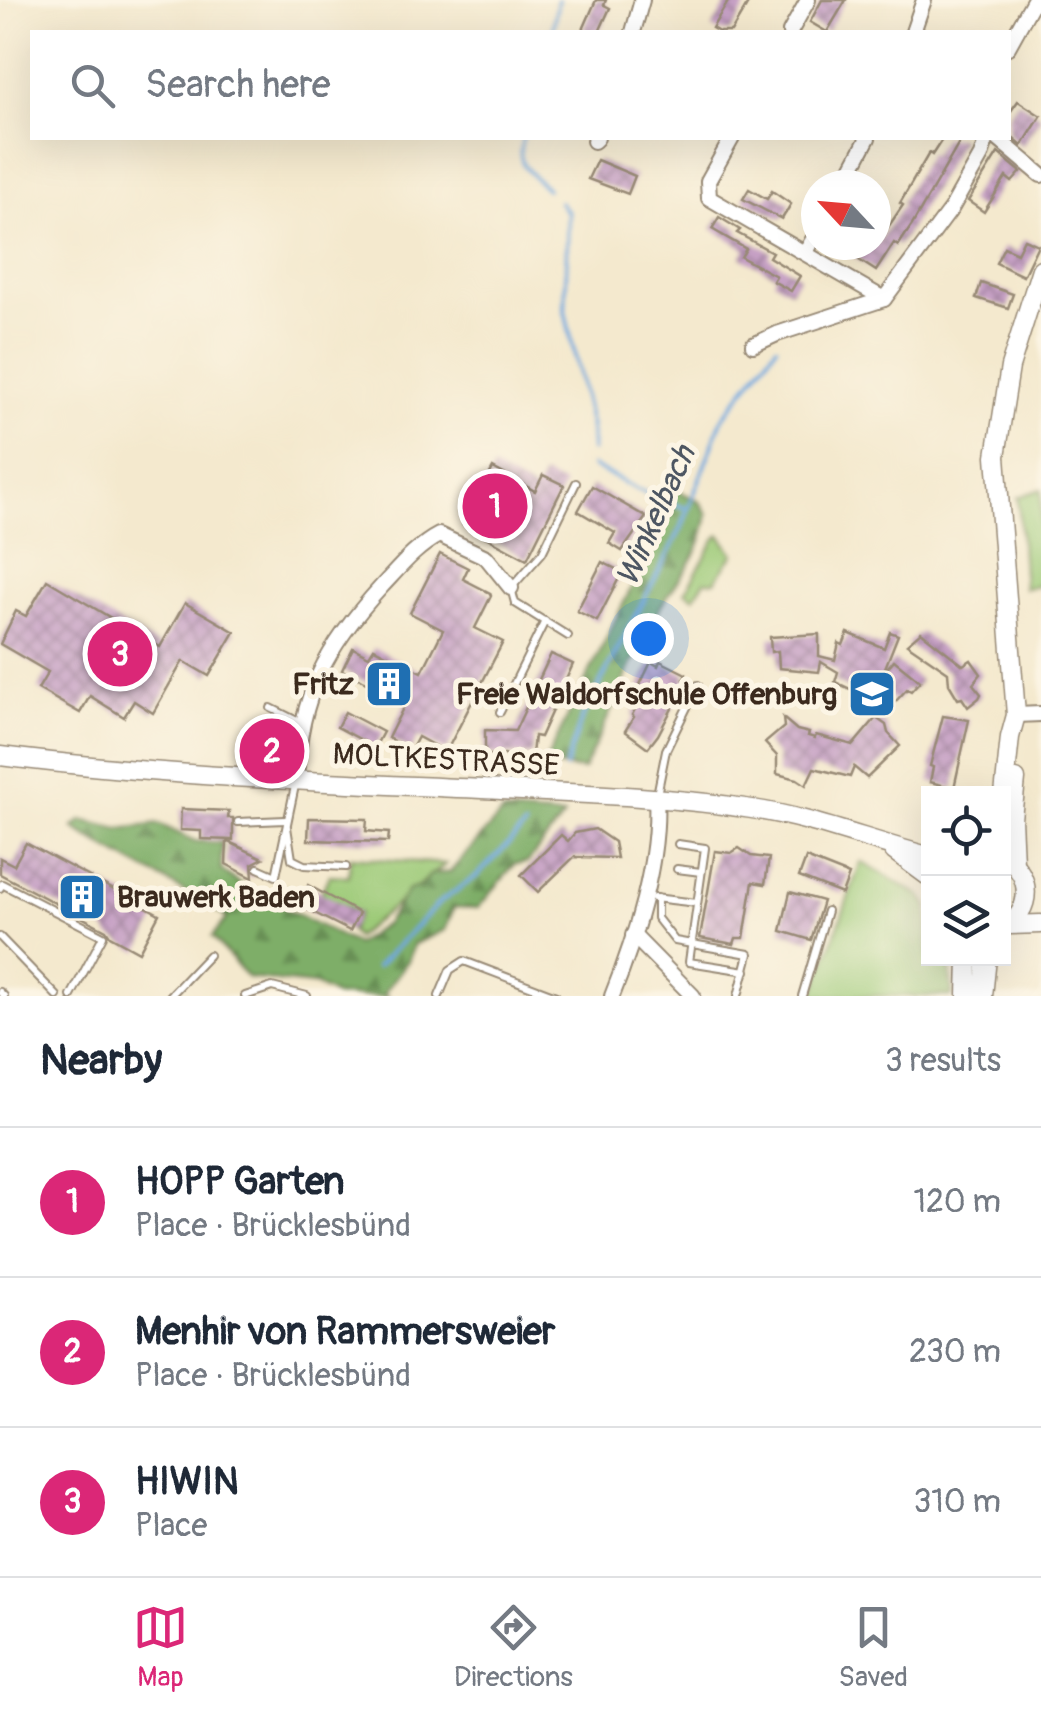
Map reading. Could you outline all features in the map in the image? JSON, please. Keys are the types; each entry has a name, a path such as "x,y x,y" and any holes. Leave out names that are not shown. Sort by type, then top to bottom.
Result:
{"street":[{"path":"634,30 642,0"},
{"path":"791,30 808,0"},
{"path":"913,30 924,0"},
{"path":"1011,42 1034,0"},
{"path":"731,140 708,181 708,198 801,249"},
{"path":"850,170 867,140"},
{"path":"753,346 777,334 884,298 951,209 986,140"},
{"path":"999,140 1041,174"},
{"path":"820,260 884,298"},
{"path":"1005,786 1016,718 996,456 1010,367 1041,269"},
{"path":"296,780 302,724 311,689 330,650 362,608 421,544 439,535 486,557 510,588"},
{"path":"1016,718 1041,714"},
{"path":"1011,832 1022,730 1016,718"},
{"name":"MOLTKESTRASSE","path":"0,756 61,764 296,780 656,798 753,809 833,826 921,854"},
{"path":"612,996 650,897 658,819 656,798"},
{"name":"MOLTKESTRASSE","path":"885,845 921,871"},
{"path":"1011,863 1034,894 1011,921"},
{"path":"1011,926 1041,924"},
{"path":"633,935 693,996"},
{"path":"967,996 968,966"},
{"path":"982,996 986,966"}],"lane":[{"path":"568,636 515,603 510,588 542,553 576,483"},
{"path":"500,712 545,621"},
{"path":"656,798 666,750 698,686"},
{"path":"271,708 302,724"},
{"path":"258,868 276,876 296,780"},
{"path":"238,822 286,820"},
{"path":"286,820 292,859 304,866 346,867"},
{"path":"678,844 705,848 689,962 746,970"},
{"path":"677,869 702,872"},
{"path":"0,888 2,884 103,936 71,996"},
{"path":"697,902 650,897 658,918 675,942 750,954 738,996"},
{"path":"802,996 827,911"},
{"path":"0,938 57,996"},
{"path":"170,996 209,955"},
{"path":"439,996 450,970 464,961 556,996"},
{"path":"245,996 272,987 307,996"}],"green space":[{"path":"670,486 700,502 708,514 698,547 652,622 583,770 544,765 664,521"},
{"path":"1041,489 1041,586 1024,588 1018,497"},
{"path":"720,535 734,554 715,581 705,581 694,597 685,592"},
{"path":"503,812 564,816 528,862 515,864 478,908 454,907 445,930 414,944 408,961 384,993 387,996 336,996 314,985 248,978 212,937 227,918 73,828 82,820 119,829 159,824 195,841 222,843 221,870 259,892 284,888 277,904 356,944 385,924 408,890 419,887 431,874 450,872"},
{"path":"350,857 446,864 356,937 350,931 359,913 321,894 329,875 349,876"},
{"path":"861,862 921,896 921,966 950,966 952,996 813,996"}],"building":[{"path":"596,0 606,0 604,5 610,8 600,30 583,30"},
{"path":"729,0 750,0 732,30 712,28"},
{"path":"822,0 846,0 828,30 810,22"},
{"path":"1018,101 1041,116 1022,146 1011,137 1011,111"},
{"path":"942,140 961,140 912,225 898,246 894,243 891,248 891,223 929,153 932,155"},
{"path":"998,153 1021,172 1012,182 1006,177 984,212 968,201"},
{"path":"597,160 635,176 628,194 588,179"},
{"path":"749,189 767,199 772,191 791,204 782,219 743,199"},
{"path":"719,217 800,276 791,291 773,281 776,276 741,257 746,249 712,229"},
{"path":"1024,239 1038,245 1023,276 996,263 1004,247 1017,253"},
{"path":"859,260 883,260 876,271"},
{"path":"981,283 1013,294 1008,308 976,298"},
{"path":"493,468 535,491 543,475 564,485 527,559 463,525"},
{"path":"592,486 646,517 622,551 609,543 615,533 578,511"},
{"path":"440,554 468,568 463,579 490,593 475,628 503,642 446,752 418,737 411,750 388,738 406,702 342,670 353,648 369,656 374,648 422,672 443,630 410,613"},
{"path":"602,562 622,572 597,621 577,611"},
{"path":"47,580 160,647 185,603 235,632 209,676 183,661 153,713 134,701 124,717 90,696 80,713 38,689 48,672 0,644 16,611 26,616"},
{"path":"890,632 898,635 883,673 894,660 920,681 895,702 869,680 863,695 835,682 838,672 821,662 819,672 779,668 778,651 771,652 770,637 819,634 819,656 835,660 839,643 843,645 848,633 884,648"},
{"path":"921,632 963,665 971,660 981,674 973,684 981,694 968,707 949,684 948,672 907,644"},
{"path":"551,654 573,664 540,737 534,736 532,755 485,755 485,730 515,731"},
{"path":"660,661 686,674 687,680 648,748 625,731 643,694 637,691 651,662 658,666"},
{"path":"345,712 383,732 375,747 337,727"},
{"path":"943,716 969,720 954,786 930,782 930,766"},
{"path":"783,718 797,730 809,733 808,736 853,745 876,718 886,725 900,746 867,778 854,767 850,777 814,768 806,785 777,774 777,756 765,743 784,727"},
{"path":"181,809 229,811 228,818 233,818 233,840 201,839 201,831 180,830"},
{"path":"309,818 367,819 366,831 389,833 388,842 308,840"},
{"path":"595,829 614,842 617,858 574,857 538,892 521,875 561,835 568,841 575,833"},
{"path":"227,841 263,858 252,864 253,878 226,864"},
{"name":"Brauwerk Baden","path":"26,843 159,914 139,952 106,930 0,874 0,858 14,865"},
{"path":"739,848 751,856 769,858 765,884 753,882 744,938 736,938 734,944 700,938 715,851 731,853"},
{"path":"806,858 849,875 842,894 799,877"},
{"path":"308,885 359,913 350,931 301,906"},
{"path":"790,892 823,901 811,940 781,931"}],"waterway":[{"path":"552,30 558,0"},
{"path":"523,140 522,161 547,189"},
{"path":"559,202 568,213 565,311 591,428 592,450"},
{"name":"Winkelbach","path":"565,768 582,718 681,529 722,419 777,346"},
{"path":"592,466 636,489 688,509"},
{"name":"Winkelbach","path":"377,966 440,902 477,876 525,827"}],"place":[{"name":"HOPP Garten","path":"495,506"},
{"name":"HIWIN","path":"120,654"},
{"name":"Fritz","path":"389,684"},
{"name":"Freie Waldorfschule Offenburg","path":"872,694"},
{"name":"Menhir von Rammersweier","path":"272,751"},
{"name":"Brauwerk Baden","path":"82,897"}]}
